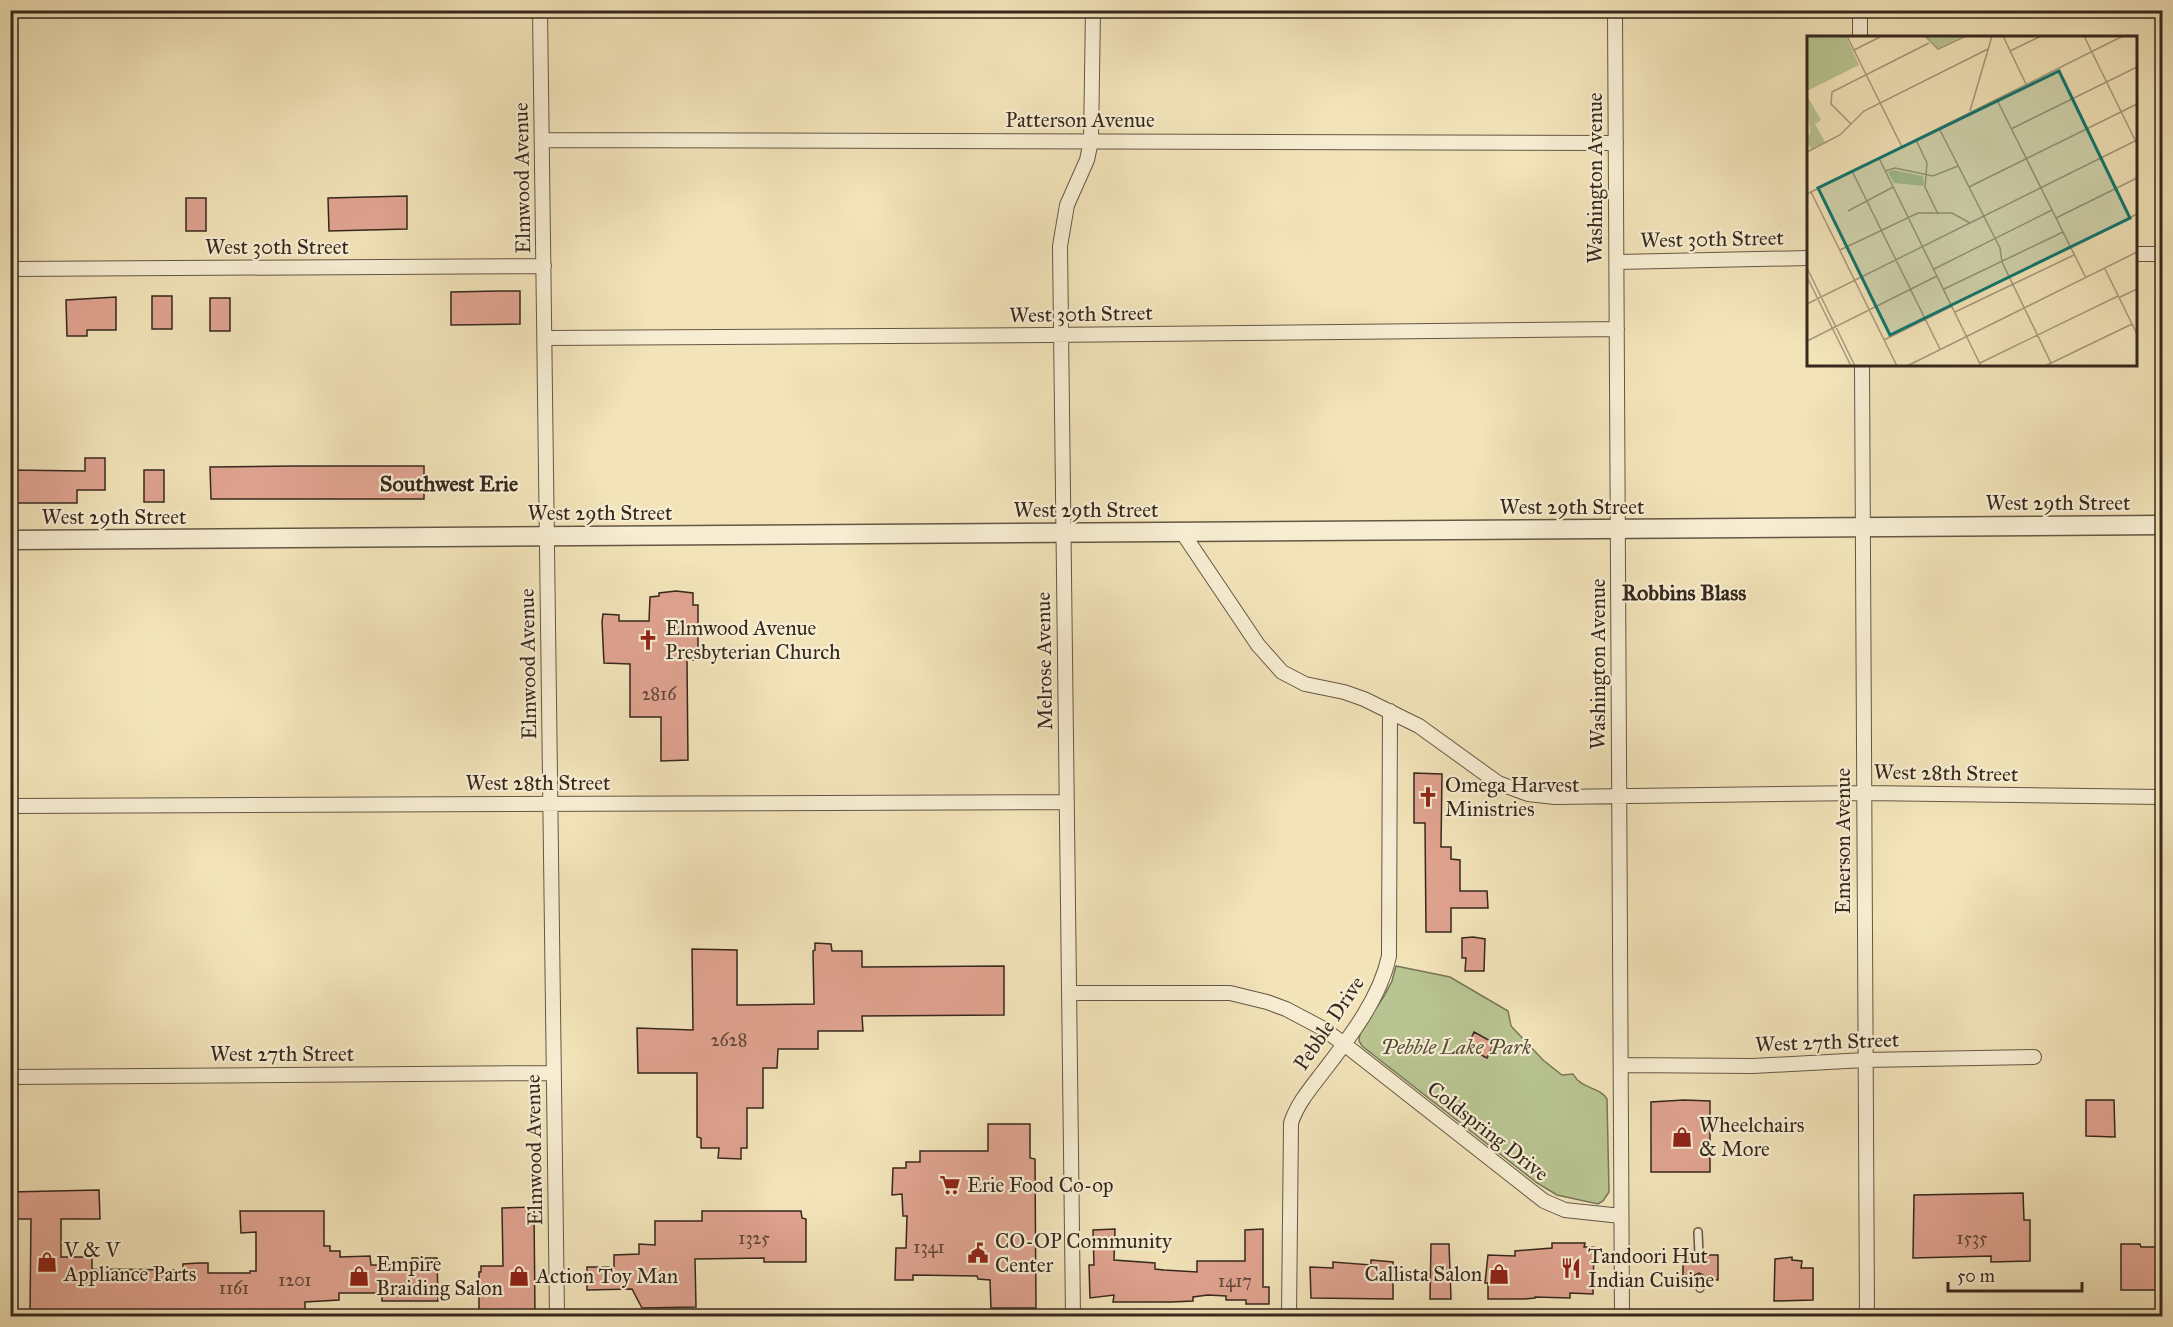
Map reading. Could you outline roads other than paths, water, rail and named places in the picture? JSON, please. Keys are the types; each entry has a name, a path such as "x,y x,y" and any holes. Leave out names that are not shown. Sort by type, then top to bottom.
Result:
{"street":[{"name":"Elmwood Avenue","path":"540,10 557,1317"},
{"name":"Melrose Avenue","path":"1073,1317 1061,232 1067,205 1087,160 1091,141 1093,10"},
{"name":"Washington Avenue","path":"1615,10 1622,1317"},
{"path":"1860,10 1860,36"},
{"name":"Patterson Avenue","path":"543,140 1616,143"},
{"path":"2137,254 2163,254"},
{"name":"West 30th Street","path":"1617,262 1807,258"},
{"name":"West 30th Street","path":"10,269 544,266"},
{"name":"West 30th Street","path":"545,338 1617,329"},
{"name":"Emerson Avenue","path":"1862,366 1867,1317"},
{"name":"West 29th Street","path":"10,540 2163,525"},
{"name":"West 28th Street","path":"1182,532 1258,645 1282,672 1299,681 1344,692 1390,711 1429,732 1498,783 1509,788 1546,797 1864,793 2163,797"},
{"name":"Pebble Drive","path":"1289,1317 1291,1123 1299,1104 1344,1044 1378,990 1389,956 1390,711"},
{"name":"West 28th Street","path":"10,806 1066,802"},
{"name":"Coldspring Drive","path":"1069,993 1230,993 1286,1009 1322,1028 1344,1044 1544,1201 1565,1210 1621,1215"},
{"name":"West 27th Street","path":"1621,1065 1753,1066 1865,1060 2034,1057"},
{"name":"West 27th Street","path":"10,1077 554,1072"}],"lane":[{"path":"1698,1232 1699,1254"},
{"path":"1700,1279 1700,1288"}],"place":[{"name":"Elmwood Avenue Presbyterian Church","path":"648,640"},
{"name":"Omega Harvest Ministries","path":"1428,797"},
{"name":"Wheelchairs & More","path":"1682,1137"},
{"name":"Erie Food Co-op","path":"950,1185"},
{"name":"CO-OP Community Center","path":"978,1253"},
{"name":"V & V Appliance Parts","path":"47,1262"},
{"name":"Tandoori Hut Indian Cuisine","path":"1571,1268"},
{"name":"Callista Salon","path":"1499,1274"},
{"name":"Empire Braiding Salon","path":"359,1276"},
{"name":"Action Toy Man","path":"519,1276"}],"district":[{"name":"Southwest Erie","path":"449,483"},
{"name":"Robbins Blass","path":"1684,592"}],"park label":[{"name":"Pebble Lake Park","path":"1456,1047"}]}
